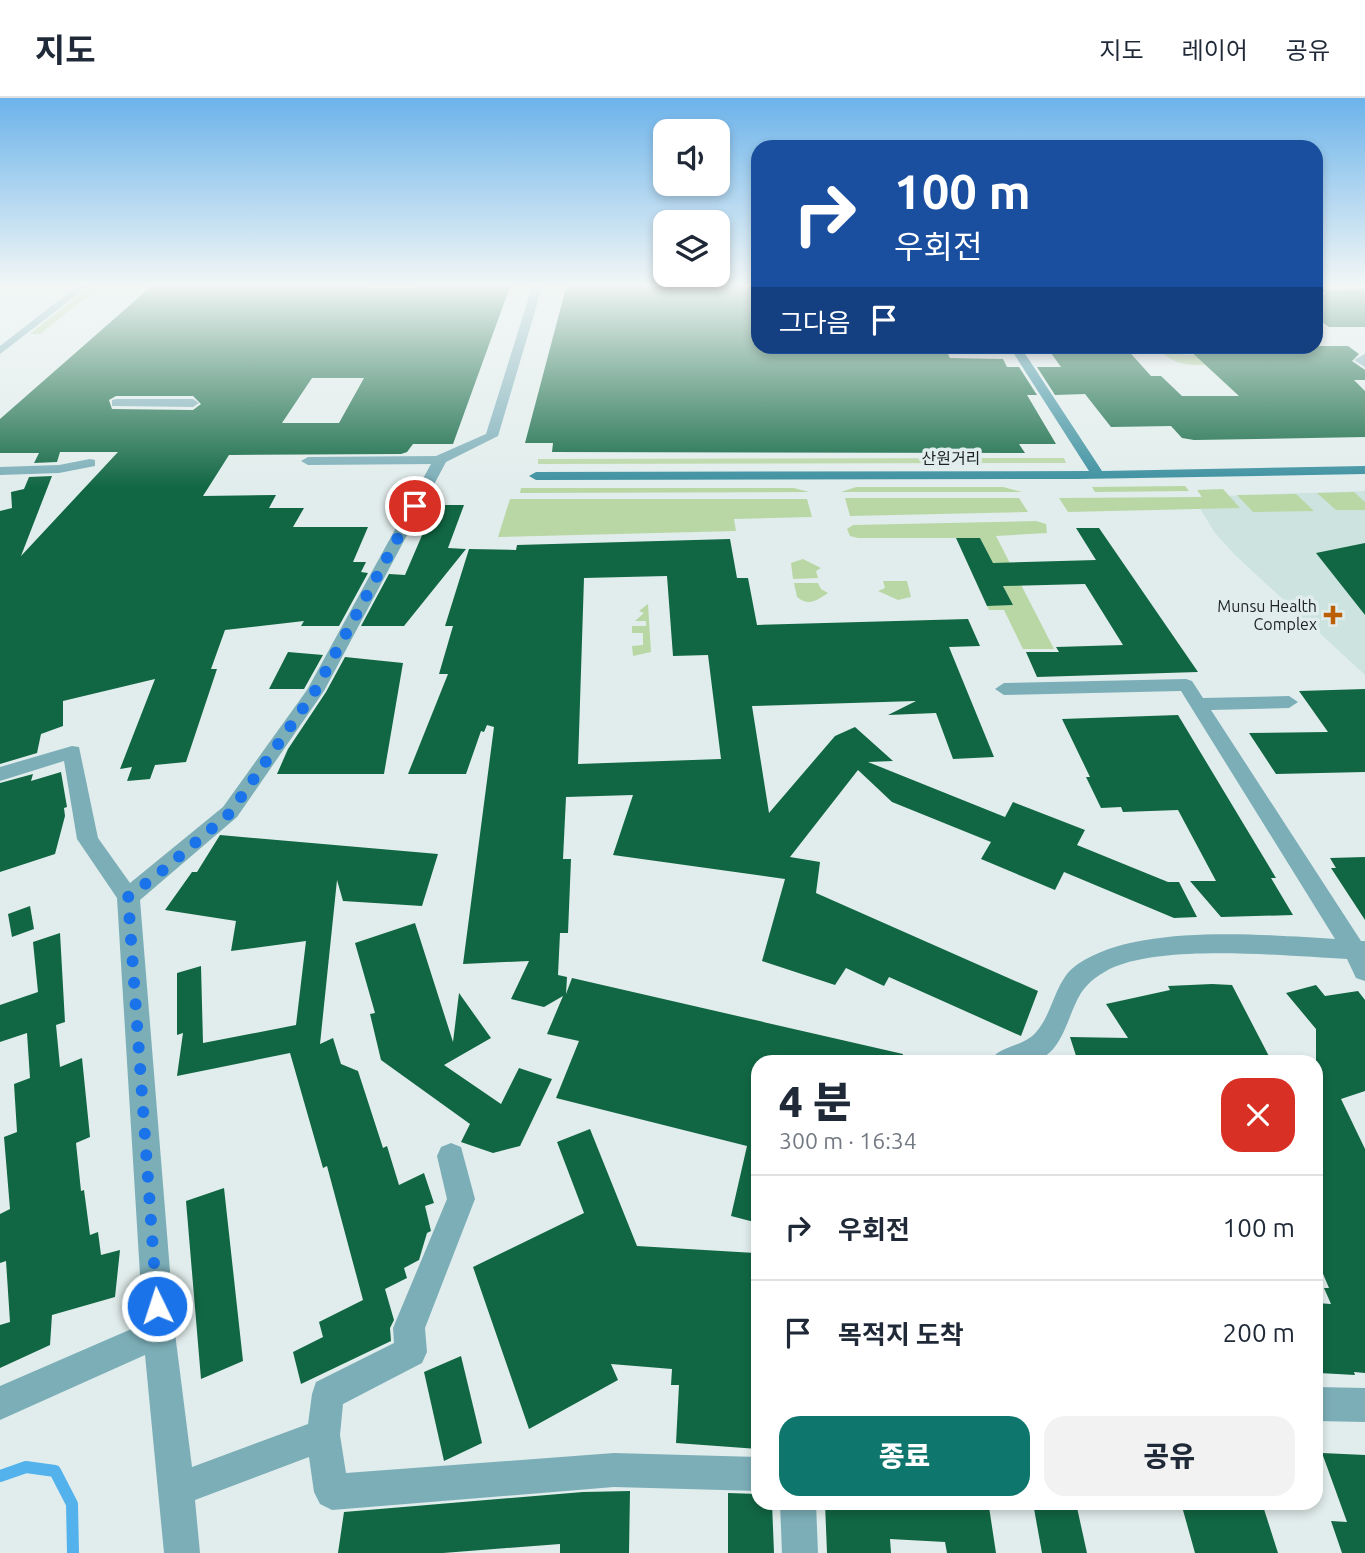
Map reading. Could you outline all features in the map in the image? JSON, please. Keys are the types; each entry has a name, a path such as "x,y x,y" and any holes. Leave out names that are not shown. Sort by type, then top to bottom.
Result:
{"main road":[{"path":"1019,354 1098,474"},
{"name":"산원거리","path":"536,476 1365,470"}],"street":[{"path":"128,897 230,813 315,691 440,460 450,453 492,436 517,352"},
{"path":"1365,357 1360,360 1365,364"},
{"path":"116,403 193,403"},
{"path":"308,461 440,460"},
{"path":"0,471 59,469 90,463"},
{"path":"1004,689 1186,685 1362,957"},
{"path":"1198,704 1289,702"},
{"path":"0,774 72,752 88,839 128,897 159,1333 177,1490 181,1553"},
{"path":"1027,1055 1044,1042 1073,985 1086,971 1104,960 1167,948 1260,945 1362,957"},
{"path":"451,1156 461,1199 409,1328 411,1352 328,1394 323,1435 332,1492 614,1469 751,1474"},
{"path":"0,1403 159,1333"},
{"path":"1323,1404 1365,1405"},
{"path":"177,1490 323,1435"},
{"path":"798,1510 800,1553"}],"shaded area":[{"name":"Munsu Health Complex","path":"1365,491 1365,675 1235,555 1215,533 1193,497"}],"green space":[{"path":"1163,354 1206,355 1216,365 1190,365"},
{"path":"1064,458 1066,463 538,464 538,459"},
{"path":"1185,486 1189,491 1095,492 1092,487"},
{"path":"856,487 1003,487 1022,492 841,492"},
{"path":"521,488 794,488 809,492 520,493"},
{"path":"1223,489 1240,508 1068,512 1059,498 1202,497 1197,490"},
{"path":"1354,492 1365,502 1365,510 1336,510 1317,493"},
{"path":"1296,494 1314,511 1253,512 1237,495"},
{"path":"845,498 1019,498 1028,512 850,516"},
{"path":"510,499 807,499 812,517 734,519 736,531 498,537"},
{"path":"1036,521 1046,524 1047,533 996,536 1054,649 1023,649 1004,610 989,610 987,606 1012,604 980,538 858,538 850,536 847,529 853,525"},
{"path":"803,559 821,568 816,571 818,578 793,579 791,563"},
{"path":"883,581 907,581 911,597 898,600 878,591 885,588"},
{"path":"794,583 818,583 821,589 828,593 805,602 797,597"},
{"path":"648,604 651,652 633,656 632,646 643,645 643,633 632,633 632,626 646,626 646,621 635,621 644,613 639,611"}],"building":[{"path":"77,352 486,352 453,444 413,444 407,452 401,454 229,455 203,496 276,495 269,508 304,508 293,527 368,527 353,562 366,562 361,572 368,573 339,626 301,626 304,621 225,630 211,669 217,669 186,762 155,765 150,779 127,781 132,767 120,769 155,679 63,701 63,726 41,734 37,753 0,764 0,511 12,508 11,492 24,489 29,477 52,476 21,556 118,452 60,452 57,462 34,463 39,453 0,453 0,419","holes":["312,378 364,378 339,423 282,423","116,396 193,396 201,404 193,410 112,409 109,400"]},
{"path":"549,352 751,352 948,354 950,358 1003,359 1007,367 1019,367 1037,395 1027,395 1056,444 1019,444 1025,453 552,452 553,443 525,443"},
{"path":"1356,352 1359,354 1352,361 1365,370 1365,380 1354,380 1365,391 1365,437 1194,440 1182,438 1171,426 1111,427 1085,394 1055,395 1037,367 1061,367 1052,354 1131,354 1151,376 1161,376 1182,396 1239,396 1194,354"},
{"path":"435,505 464,505 448,548 466,549 404,626 361,626 389,574 405,575"},
{"path":"1076,528 1099,528 1198,672 1037,677 1026,652 1059,652 1056,647 1123,645 1085,584 1003,586 1013,605 987,606 956,538 980,538 993,563 1096,560"},
{"path":"730,539 737,578 748,578 757,625 968,619 980,646 949,647 994,757 953,759 936,713 888,715 916,701 752,706 769,813 835,736 855,727 893,761 868,762 1005,817 1013,802 1085,830 1077,845 1168,882 1179,882 1197,917 1174,918 1064,872 1055,890 981,859 991,842 892,802 858,770 790,857 820,862 816,893 1038,991 1021,1036 889,977 884,986 846,968 835,985 762,961 785,879 613,855 633,795 566,797 563,859 571,859 568,933 560,933 558,975 567,977 566,994 572,978 903,1054 751,1055 751,1221 731,1216 747,1146 556,1098 579,1041 547,1034 563,996 544,1007 511,999 529,961 463,964 494,727 487,725 484,732 481,731 466,774 408,774 448,674 439,674 453,626 445,626 469,549 516,550 517,545","holes":["667,576 673,656 708,655 721,759 578,764 584,578"]},
{"path":"1365,543 1365,615 1316,553"},
{"path":"288,652 323,655 304,689 269,689"},
{"path":"345,657 403,663 384,774 277,774 288,749 326,692"},
{"path":"1365,689 1365,772 1276,774 1249,733 1328,732 1299,691"},
{"path":"1178,715 1276,878 1271,878 1293,915 1221,917 1190,881 1216,881 1178,810 1123,812 1121,807 1101,808 1086,777 1090,777 1062,719"},
{"path":"61,772 67,807 64,808 65,816 55,854 0,872 0,783 33,774 31,781"},
{"path":"220,835 438,854 422,906 343,901 337,880 320,1044 333,1038 341,1064 358,1071 383,1148 387,1146 399,1185 424,1173 434,1203 425,1206 431,1231 427,1233 419,1260 404,1268 407,1278 385,1289 394,1320 390,1328 391,1341 301,1384 293,1352 323,1337 319,1322 363,1300 327,1166 323,1168 290,1053 177,1076 183,1033 177,1035 177,973 201,966 203,1043 296,1025 306,941 231,951 236,921 165,910 192,872 197,872"},
{"path":"1365,857 1365,920 1331,868 1336,868 1330,858"},
{"path":"30,906 34,929 12,937 8,914"},
{"path":"415,923 453,1042 459,993 491,1038 444,1065 501,1104 519,1068 552,1079 520,1146 493,1153 461,1142 470,1124 381,1060 370,1014 375,1013 355,943"},
{"path":"60,933 65,1022 56,1025 60,1067 82,1058 90,1137 76,1143 81,1191 84,1190 90,1235 98,1232 101,1255 120,1250 115,1297 52,1315 50,1345 0,1368 0,1325 10,1322 6,1261 0,1263 0,1214 10,1209 4,1137 17,1132 14,1084 30,1078 27,1033 0,1042 0,1005 38,992 33,942"},
{"path":"1232,985 1268,1055 1076,1055 1070,1037 1128,1038 1106,1004 1170,990 1168,986"},
{"path":"1316,985 1325,996 1358,991 1365,1000 1365,1091 1341,1099 1365,1149 1365,1373 1354,1372 1355,1375 1323,1373 1323,1303 1331,1304 1324,1288 1329,1288 1323,1274 1323,1055 1316,1055 1316,1029 1286,993"},
{"path":"590,1129 637,1246 751,1253 751,1448 676,1443 679,1385 671,1385 672,1369 611,1364 618,1380 529,1429 473,1267 584,1213 557,1142"},
{"path":"224,1188 243,1361 201,1379 186,1201"},
{"path":"461,1356 482,1443 444,1461 424,1372"},
{"path":"1323,1453 1365,1455 1365,1553 1342,1553 1331,1521 1347,1522"},
{"path":"630,1491 629,1553 560,1553 560,1544 443,1553 338,1553 344,1512 583,1492"},
{"path":"728,1493 751,1494 751,1510 772,1510 774,1553 728,1553"},
{"path":"825,1510 989,1510 996,1553 947,1553 945,1542 890,1539 891,1553 827,1553"},
{"path":"1034,1510 1078,1510 1087,1553 1042,1553"},
{"path":"1183,1510 1264,1510 1278,1553 1195,1553"}],"waterway":[{"path":"0,1476 26,1467 55,1471 72,1504 73,1553"}],"place":[{"name":"Munsu Health Complex","path":"1333,615"}],"route":[{"path":"157,1306 128,897 230,813 315,691 415,506"}]}
